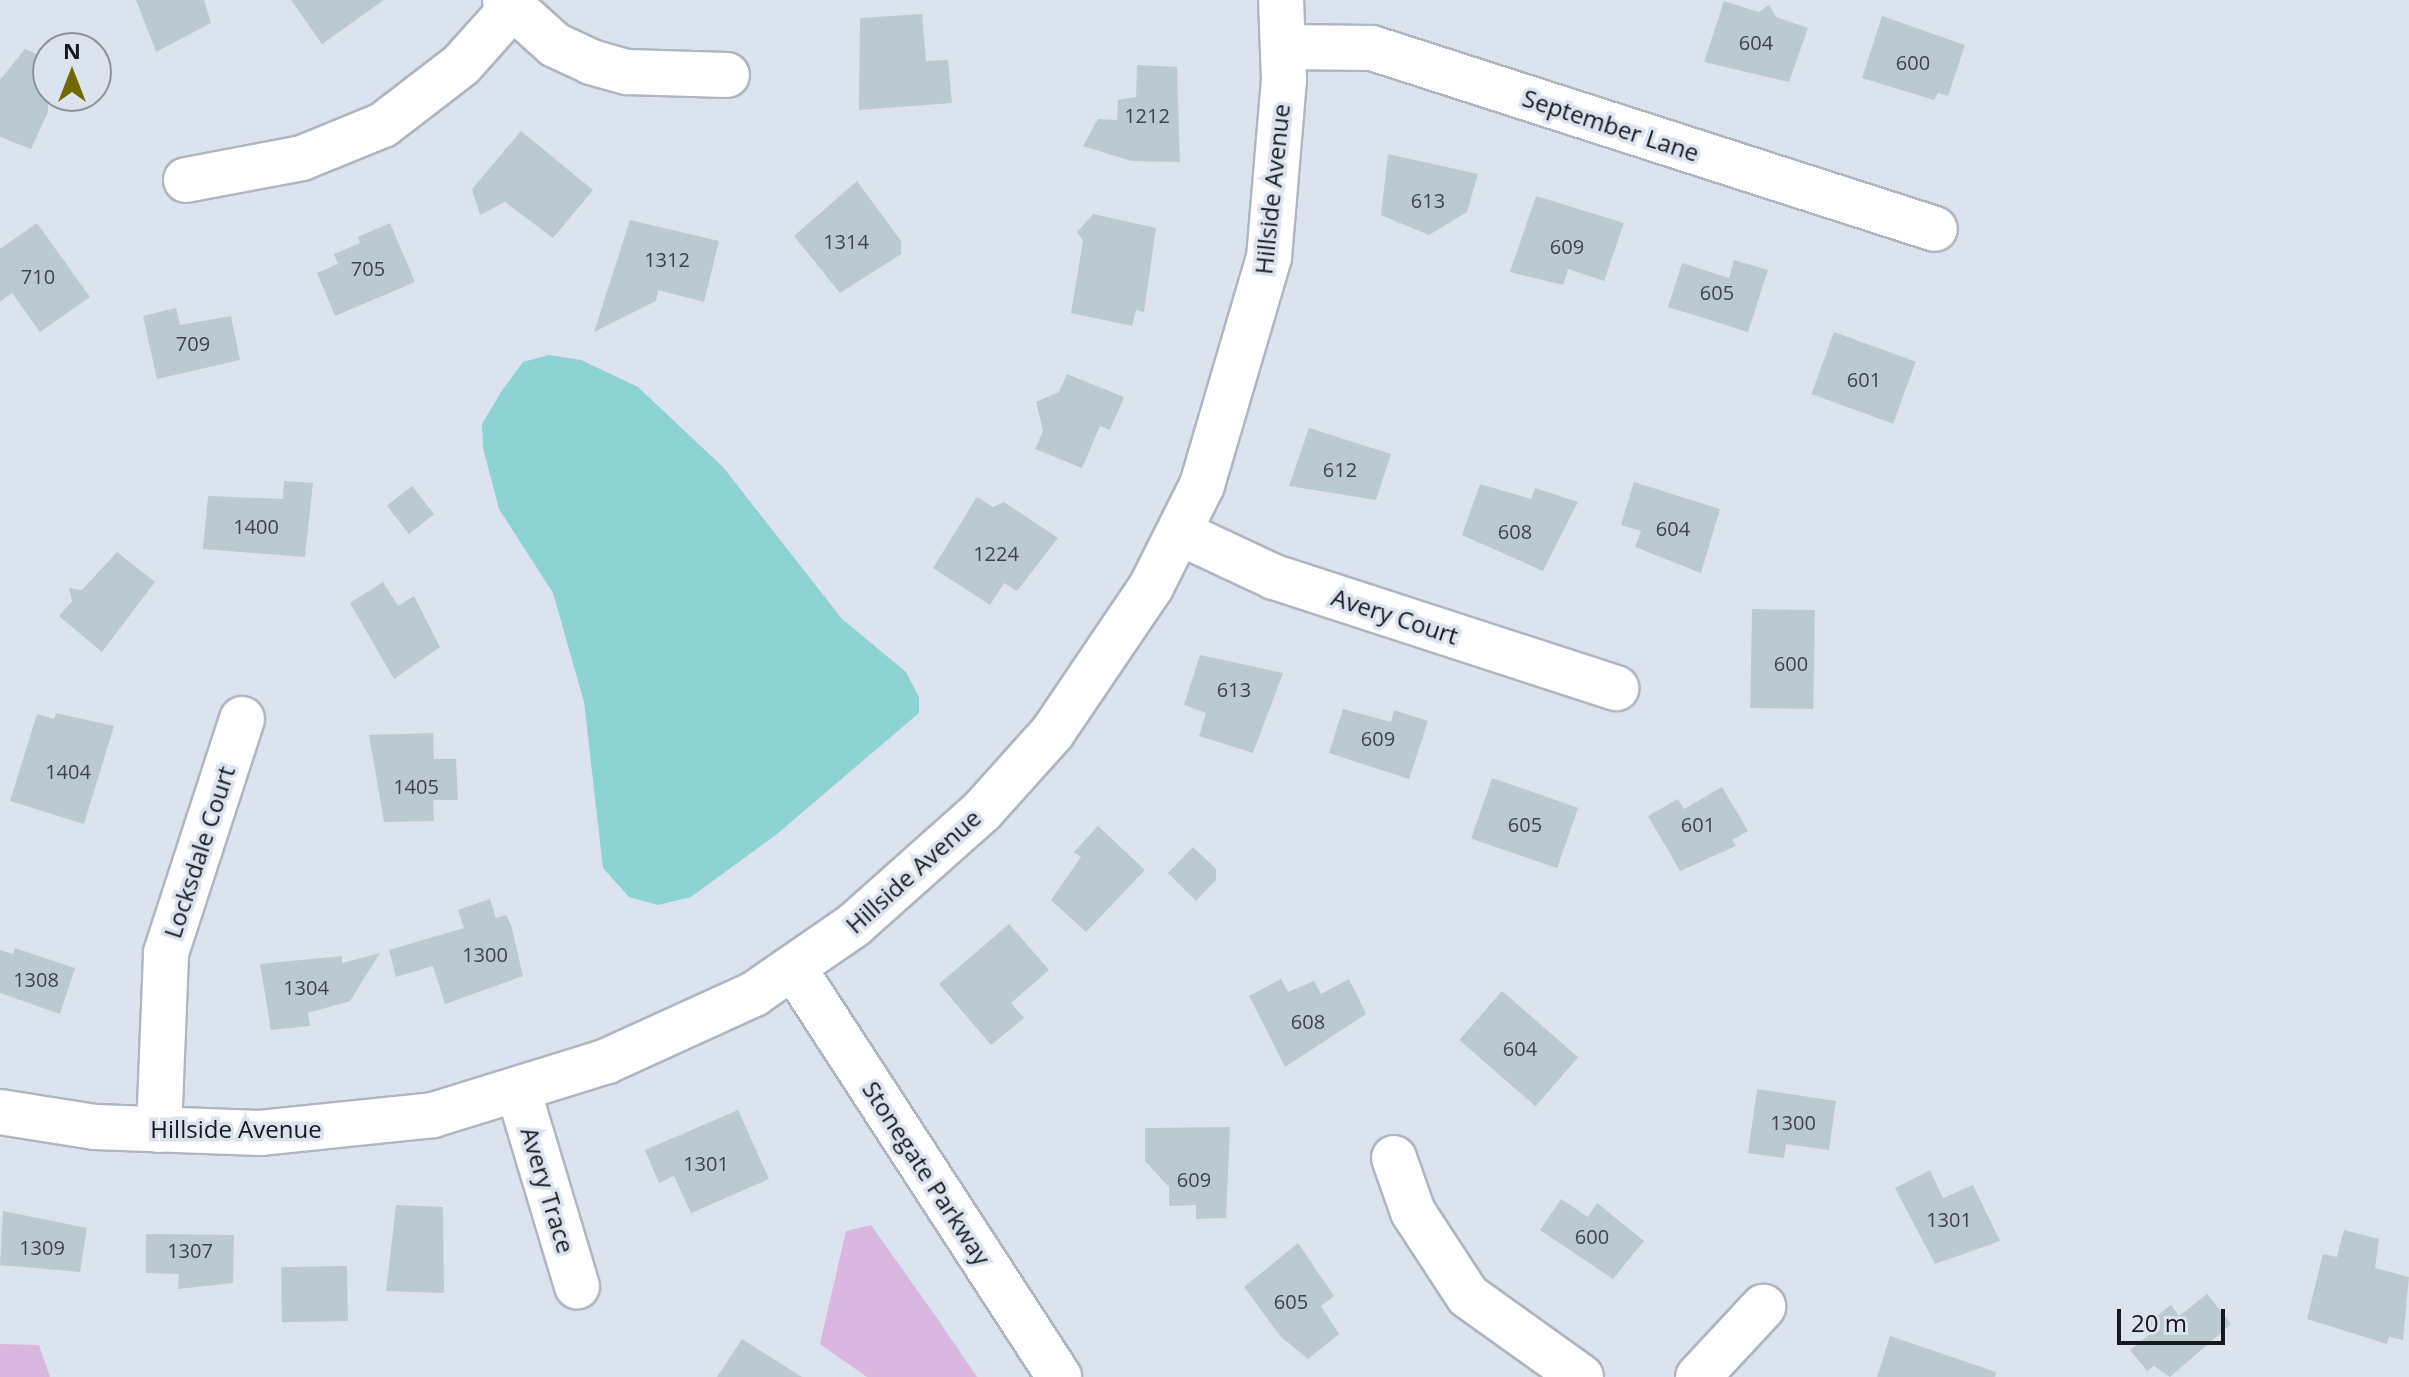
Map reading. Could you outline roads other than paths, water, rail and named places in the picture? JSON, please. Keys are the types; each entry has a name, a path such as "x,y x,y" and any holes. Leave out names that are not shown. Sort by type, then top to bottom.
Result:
{"street":[{"name":"Hillside Avenue","path":"0,1112 159,1130 295,1133 433,1115 519,1093 607,1061 795,970 982,811 1052,733 1111,651 1180,533 1221,430 1269,258 1283,47 1281,0"},
{"path":"186,180 302,158 383,125 461,65 508,4 555,45 591,62 627,72 727,75"},
{"name":"September Lane","path":"1283,47 1372,48 1935,229"},
{"name":"Avery Court","path":"1180,533 1274,577 1616,688"},
{"name":"Locksdale Court","path":"159,1130 166,953 242,719"},
{"name":"Stonegate Parkway","path":"795,970 1059,1377"},
{"name":"Avery Trace","path":"519,1093 577,1286"},
{"path":"1394,1158 1413,1212 1468,1296 1581,1377"},
{"path":"1698,1377 1763,1307"}]}
